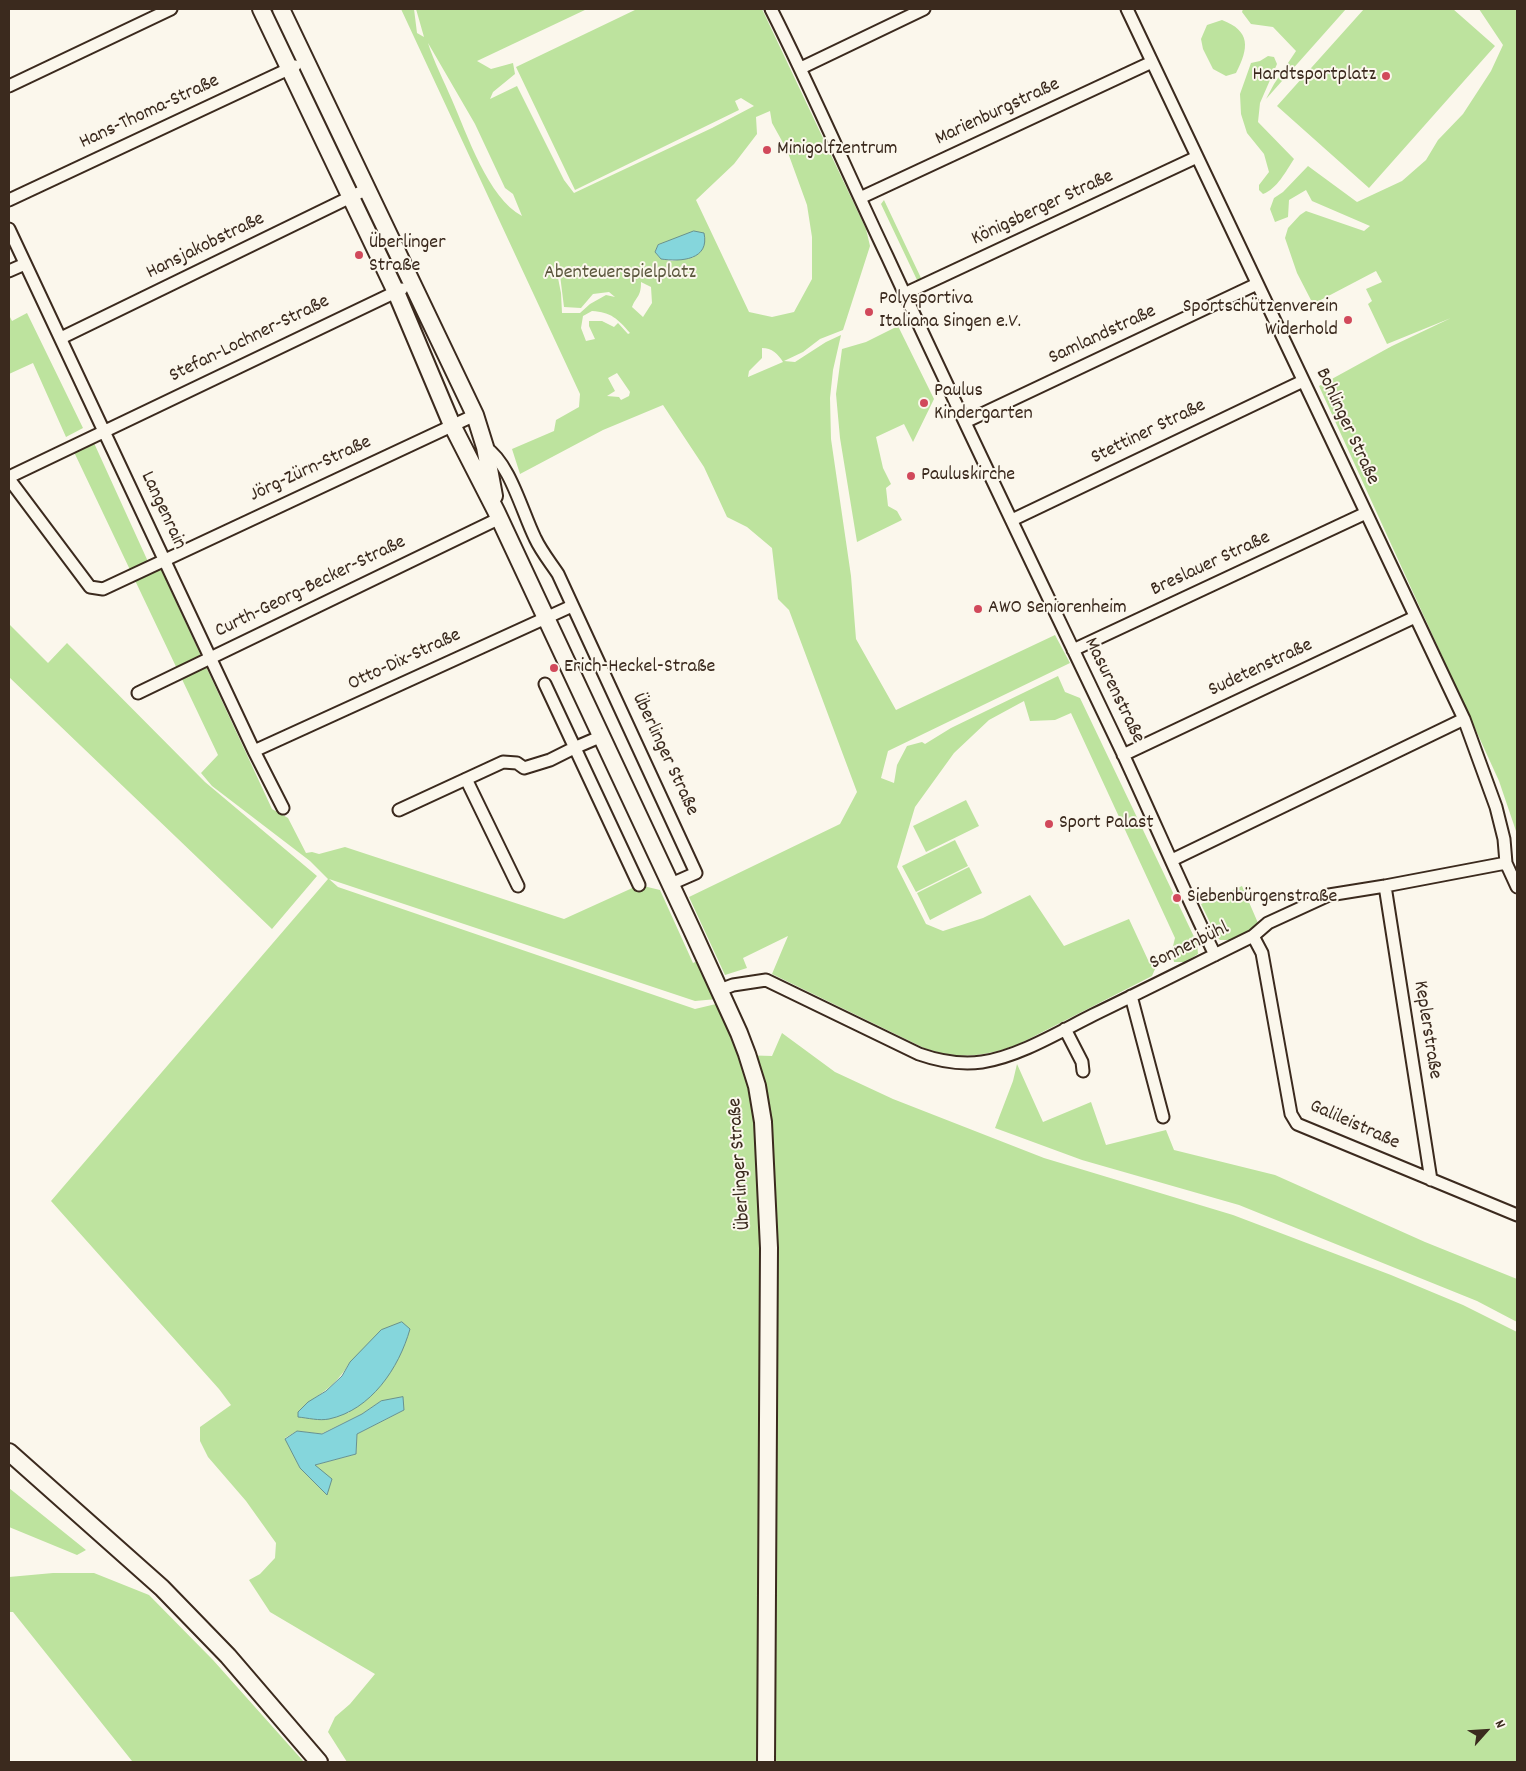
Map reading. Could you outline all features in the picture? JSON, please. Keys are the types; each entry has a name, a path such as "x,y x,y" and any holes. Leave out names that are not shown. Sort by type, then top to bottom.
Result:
{"street":[{"path":"9,86 171,9"},
{"name":"Überlinger Straße","path":"261,9 396,292 452,425 498,514 671,884 748,1054 757,1086 763,1122 769,1248 766,1762"},
{"name":"Überlinger Straße","path":"281,9 475,415 485,447 498,514"},
{"name":"Masurenstraße","path":"771,9 1123,755 1172,860 1185,894 1215,955"},
{"path":"800,68 924,9"},
{"name":"Bohlinger Straße","path":"1127,9 1464,720 1487,782 1504,839 1506,862 1517,887"},
{"name":"Hans-Thoma-Straße","path":"9,200 306,61"},
{"name":"Marienburgstraße","path":"860,198 1152,62"},
{"name":"Königsberger Straße","path":"904,294 1197,157"},
{"name":"Hansjakobstraße","path":"61,338 368,189"},
{"name":"Langenrain","path":"9,229 254,751 283,808"},
{"path":"9,271 25,264"},
{"name":"Stefan-Lochner-Straße","path":"9,478 413,284"},
{"name":"Samlandstraße","path":"965,422 1257,284"},
{"name":"Stettiner Straße","path":"1012,520 1303,381"},
{"name":"Jörg-Zürn-Straße","path":"9,478 90,587 103,589 475,415"},
{"name":"Überlinger Straße","path":"485,447 492,451 502,464 535,538 558,574 696,873 671,884"},
{"name":"Breslauer Straße","path":"1073,650 1366,513"},
{"name":"Curth-Georg-Becker-Straße","path":"138,693 498,514"},
{"name":"Otto-Dix-Straße","path":"254,751 546,616 572,606"},
{"name":"Sudetenstraße","path":"1123,755 1415,617"},
{"path":"544,684 639,885"},
{"path":"1172,860 1464,720"},
{"path":"399,810 503,762 517,763 524,768 550,760 602,736"},
{"path":"466,779 518,886"},
{"name":"Sonnenbühl","path":"720,990 733,984 766,980 919,1054 941,1061 982,1062 1011,1055 1253,936 1268,923 1329,895 1506,862"},
{"name":"Keplerstraße","path":"1385,886 1431,1180"},
{"name":"Galileistraße","path":"1253,936 1262,953 1291,1114 1297,1124 1517,1215"},
{"path":"1131,996 1163,1117"},
{"path":"1065,1029 1082,1062 1083,1071"},
{"path":"9,1452 162,1588 228,1656 319,1762"}],"green space":[{"name":"Abenteuerspielplatz","path":"401,9 414,9 417,33 424,37 416,9 587,9 477,61 491,69 513,63 515,74 493,92 490,99 517,86 564,180 574,193 712,128 754,106 741,98 735,101 739,110 575,190 516,67 637,9 762,9 866,229 870,246 843,330 820,339 803,352 784,361 795,362 826,342 841,335 833,370 830,398 831,439 851,576 856,639 896,710 1055,635 1070,663 888,751 881,778 894,783 897,765 907,746 922,742 925,744 951,728 1058,676 1065,692 1080,698 1197,943 1198,954 1185,962 1174,962 1172,950 1175,938 1071,713 1055,720 1030,721 1024,701 989,720 954,753 915,807 897,867 926,924 943,931 983,918 1030,895 1064,946 1129,919 1148,960 1158,962 1152,976 1019,1044 994,1052 960,1055 924,1048 772,974 788,936 743,958 747,968 725,975 689,897 840,824 857,792 789,610 778,599 772,548 747,527 727,517 704,467 663,405 603,430 520,474 512,449 554,431 556,420 579,407 580,394","holes":["428,43 475,124 505,188 513,194 522,216 499,195 480,164","770,111 772,123 787,150 807,205 812,237 812,279 794,312 772,317 749,312 696,200 734,164 757,134 756,117","671,241 694,257 672,261 661,259 655,252 658,245","557,273 560,275 564,307 581,308 593,294 609,292 615,297 606,295 590,304 580,313 562,313","641,282 651,287 652,303 643,317 632,307 640,291","592,311 614,317 630,333 628,334 618,323 614,327 602,321 589,321 589,326 595,339 586,341 581,328 583,316","762,348 774,352 783,362 748,377 749,371 762,358","617,373 630,392 629,396 621,400 619,397 607,396 615,391 608,378"]},
{"path":"1243,9 1346,9 1266,99 1296,51 1273,27 1251,24 1242,12"},
{"name":"Hardtsportplatz","path":"1364,9 1453,9 1495,46 1369,188 1277,106"},
{"path":"1479,9 1517,9 1517,834 1499,781 1319,386 1392,346 1451,318 1387,344 1368,304 1372,301 1366,289 1382,282 1376,271 1313,304 1297,273 1285,238 1288,228 1306,211 1364,231 1370,226 1312,201 1306,190 1289,200 1288,217 1275,222 1270,209 1274,198 1283,192 1308,166 1357,202 1402,181 1426,160 1438,140 1463,114 1491,71 1503,45"},
{"path":"1222,20 1238,29 1245,41 1243,56 1236,73 1226,76 1213,69 1203,49 1201,39 1207,25"},
{"path":"1268,56 1274,57 1277,64 1260,103 1258,122 1294,159 1277,184 1263,194 1259,190 1259,185 1269,172 1264,154 1247,133 1241,114 1240,94 1251,63 1260,61"},
{"path":"884,200 921,278 917,280 881,204"},
{"path":"27,313 83,428 66,437 33,363 9,374 9,315 12,321"},
{"path":"898,326 934,399 913,442 904,424 876,437 883,468 891,484 886,488 888,506 897,511 902,520 857,542 840,438 836,394 842,349 866,342"},
{"path":"94,443 150,566 158,563 272,809 288,818 306,853 319,854 345,847 564,919 639,885 660,890 693,963 700,960 717,999 695,1001 329,879 338,887 695,1009 716,1004 740,1055 772,1056 782,1033 835,1072 893,1099 1044,1158 1233,1215 1391,1275 1463,1305 1517,1332 1517,1762 347,1762 328,1732 335,1717 350,1704 375,1674 270,1612 249,1580 260,1574 275,1558 276,1543 246,1501 208,1457 200,1441 200,1427 231,1405 219,1389 51,1201 328,879 310,861 212,786 201,773 218,755 74,452","holes":["350,1362 349,1413 309,1402 332,1385","381,1401 404,1410 357,1434 356,1454 300,1468 285,1438 297,1431 321,1434 362,1414"]},
{"path":"9,624 48,663 67,643 205,782 317,876 272,929 9,677"},
{"path":"966,800 979,826 926,852 913,826"},
{"path":"955,840 968,866 916,892 902,866"},
{"path":"969,867 982,893 930,920 917,893"},
{"path":"1242,886 1258,923 1244,936 1230,943 1229,940 1220,940 1201,904"},
{"path":"1017,1064 1043,1122 1091,1102 1106,1145 1166,1130 1174,1150 1275,1175 1425,1242 1517,1279 1517,1322 1477,1301 1239,1205 1082,1160 995,1128 1013,1081"},
{"path":"9,1488 86,1550 77,1555 9,1527"},
{"path":"53,1573 94,1573 149,1595 213,1660 304,1762 128,1762 132,1761 13,1612 9,1612 9,1577"}],"water":[{"path":"694,231 704,233 705,242 703,249 698,254 677,260 661,259 655,252 658,245"},
{"path":"402,1322 410,1329 405,1344 391,1372 370,1397 358,1407 329,1419 317,1420 298,1417 298,1412 308,1402 326,1391 342,1376 350,1362 381,1330"},
{"path":"403,1397 404,1410 357,1434 356,1454 315,1465 332,1479 327,1495 300,1468 285,1439 297,1431 322,1434 362,1414 381,1401"}],"place":[{"name":"Hardtsportplatz","path":"1386,76"},
{"name":"Minigolfzentrum","path":"767,150"},
{"name":"Überlinger Straße","path":"359,255"},
{"name":"Polysportiva Italiana Singen e.V.","path":"869,312"},
{"name":"Sportschützenverein Widerhold","path":"1348,320"},
{"name":"Paulus Kindergarten","path":"924,403"},
{"name":"Pauluskirche","path":"911,476"},
{"name":"AWO Seniorenheim","path":"978,609"},
{"name":"Erich-Heckel-Straße","path":"554,668"},
{"name":"Sport Palast","path":"1049,824"},
{"name":"Siebenbürgenstraße","path":"1177,898"}]}
